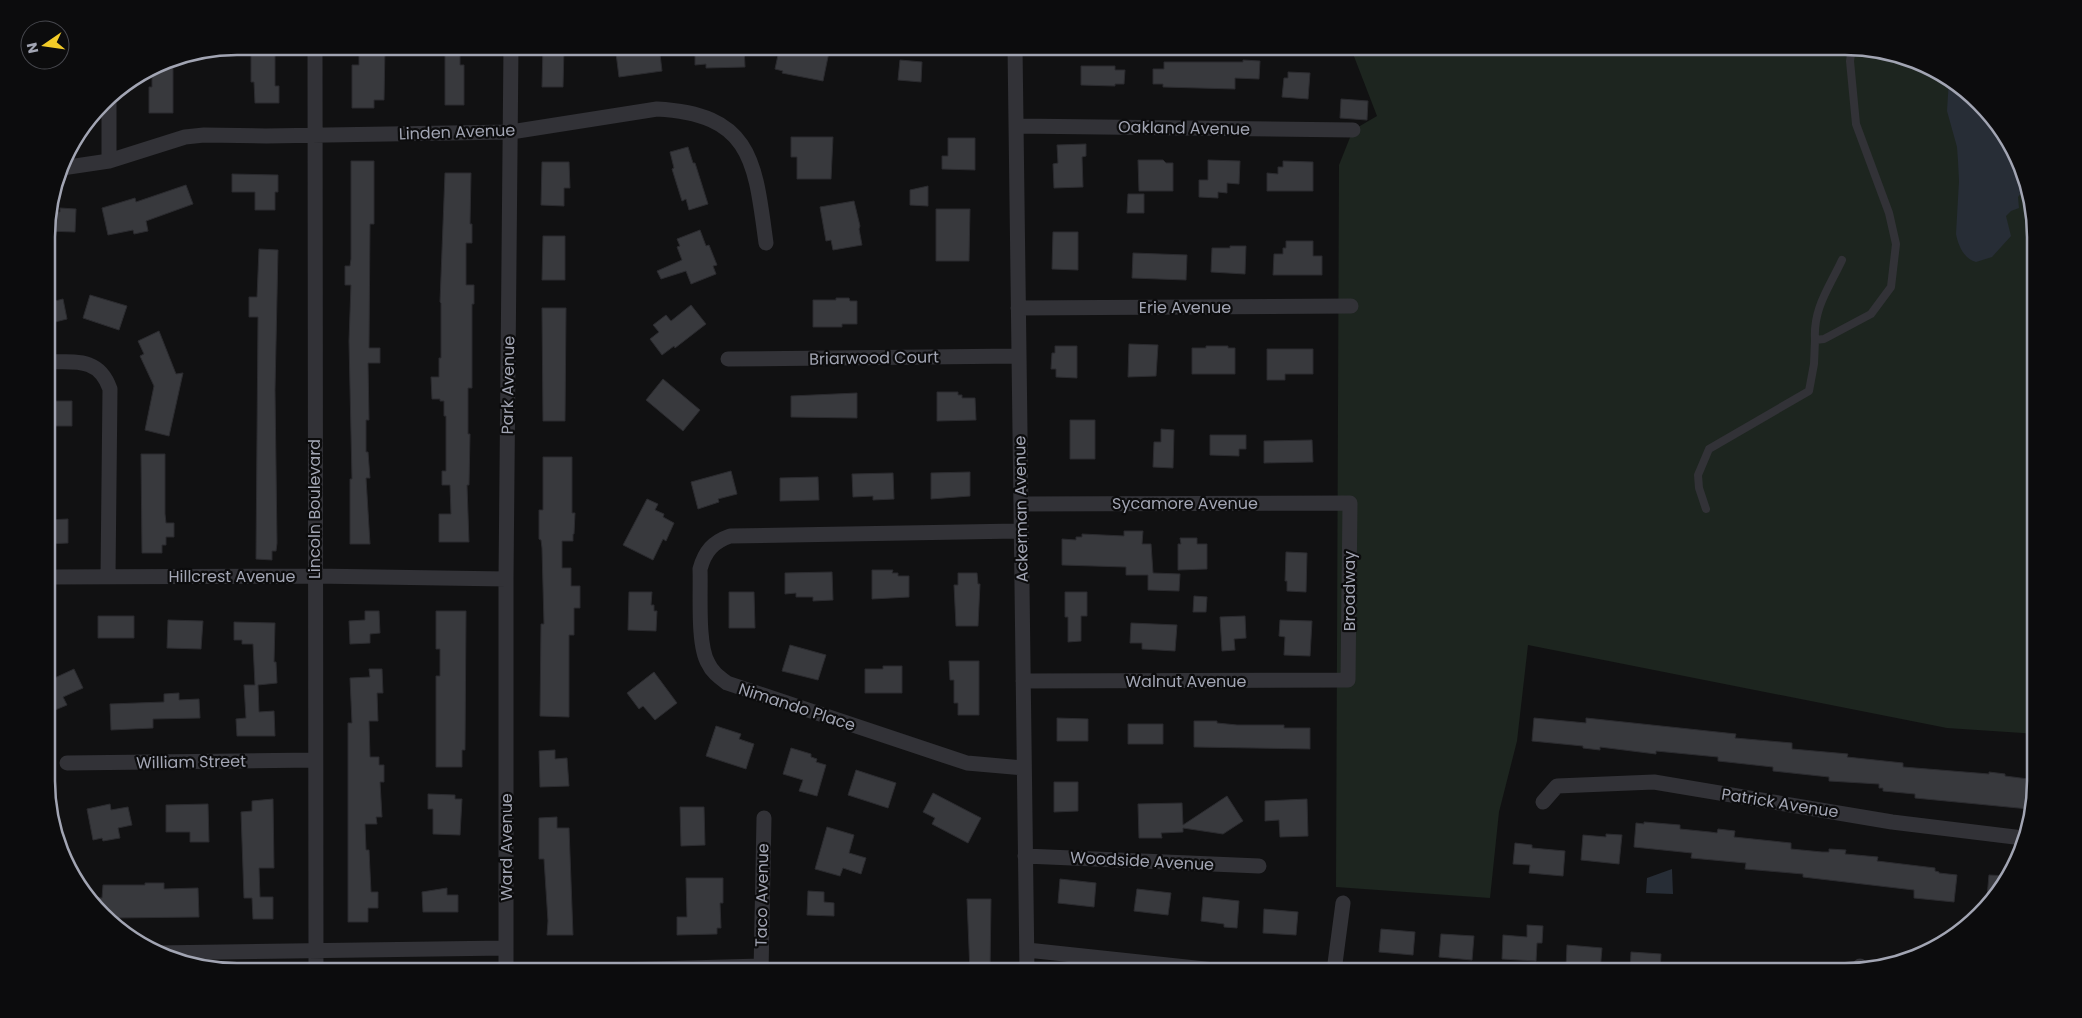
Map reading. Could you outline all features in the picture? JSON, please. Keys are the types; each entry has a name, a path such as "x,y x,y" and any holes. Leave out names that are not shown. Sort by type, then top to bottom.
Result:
{"street":[{"name":"Lincoln Boulevard","path":"315,55 314,576 316,963"},
{"name":"Park Avenue","path":"506,723 511,55"},
{"name":"Ackerman Avenue","path":"1015,55 1027,963"},
{"path":"109,107 109,161"},
{"name":"Linden Avenue","path":"69,167 109,161 185,137 204,134 315,135 511,132 657,109 680,110 699,115 733,133 741,143 748,157 758,190 766,243"},
{"name":"Oakland Avenue","path":"1016,126 1353,130"},
{"name":"Erie Avenue","path":"1018,308 1351,306"},
{"name":"Briarwood Court","path":"728,359 1019,356"},
{"path":"55,362 90,364 100,370 107,379 110,389 108,576"},
{"name":"Sycamore Avenue","path":"1021,504 1350,502"},
{"name":"Broadway","path":"1348,680 1350,502"},
{"name":"Nimando Place","path":"1021,531 730,536 710,547 703,556 700,569 703,649 711,669 727,683 967,763 1024,768"},
{"name":"Hillcrest Avenue","path":"55,577 314,576 506,579"},
{"name":"Walnut Avenue","path":"1023,681 1348,680"},
{"name":"Ward Avenue","path":"506,723 506,963"},
{"name":"William Street","path":"67,763 315,760"},
{"name":"Patrick Avenue","path":"1543,802 1557,786 1654,782 1892,822 2018,837"},
{"name":"Taco Avenue","path":"761,963 764,818"},
{"name":"Woodside Avenue","path":"1025,856 1259,866"},
{"path":"1335,963 1342,903"},
{"path":"177,953 506,948"},
{"path":"1026,950 1148,963"}],"lane":[{"path":"1815,340 1824,339 1871,314 1891,287 1896,244 1889,213 1856,124 1851,55"},
{"path":"1706,509 1699,488 1698,475 1709,449 1809,391 1814,364 1814,324 1822,299 1842,260"}],"shaded area":[{"path":"1353,55 1857,55 1881,58 1915,69 1936,79 1974,108 2003,146 2013,167 2024,201 2027,225 2027,733 1947,728 1528,645 1517,741 1499,812 1490,898 1336,887 1339,165 1353,130 1377,116"},
{"path":"1948,88 1974,108 2003,146 2022,192 2018,197 2019,208 2011,211 2006,216 2011,236 1992,257 1976,262 1968,258 1962,251 1956,234 1959,181 1957,147 1947,111"},
{"path":"1672,869 1673,894 1646,893 1647,878"}],"building":[{"path":"251,55 275,55 275,86 279,86 279,103 255,103 254,82 251,82"},
{"path":"359,55 385,55 384,100 374,100 374,108 352,108 352,65 359,65"},
{"path":"445,55 460,55 460,65 464,65 464,105 445,105"},
{"path":"543,55 564,55 563,87 542,87"},
{"path":"616,55 660,55 662,71 619,77"},
{"path":"695,55 744,55 745,67 706,68 706,64 695,65"},
{"path":"778,55 828,55 823,81 782,73 783,71 775,69"},
{"path":"900,60 922,62 921,82 898,80"},
{"path":"1243,60 1260,61 1259,79 1235,78 1235,89 1163,87 1163,84 1153,84 1153,69 1164,69 1164,62 1243,62"},
{"path":"1081,66 1115,66 1115,70 1125,70 1124,84 1115,84 1115,86 1081,85"},
{"path":"173,68 173,113 149,113 149,87 152,87 152,76"},
{"path":"1288,72 1310,73 1308,99 1282,97 1284,78 1288,78"},
{"path":"1341,99 1368,101 1367,120 1340,118"},
{"path":"791,137 833,137 831,179 797,179 797,157 791,157"},
{"path":"948,138 975,138 975,170 942,169 942,156 948,156"},
{"path":"1086,144 1086,156 1082,157 1083,187 1054,188 1053,164 1058,163 1057,145"},
{"path":"688,147 708,204 689,210 686,199 682,201 672,169 674,168 670,152"},
{"path":"1138,160 1163,160 1166,163 1173,163 1173,191 1139,191"},
{"path":"1208,160 1240,161 1239,184 1227,183 1227,193 1218,192 1218,198 1199,197 1199,180 1208,180"},
{"path":"351,161 374,161 374,224 370,224 369,348 380,348 380,363 368,363 369,420 366,420 366,452 368,452 370,478 366,478 370,544 350,544 350,479 352,479 349,341 351,285 345,285 345,266 350,266 351,259"},
{"path":"1283,161 1313,162 1313,191 1267,191 1267,173 1278,174 1278,167 1283,167"},
{"path":"542,162 569,162 570,188 564,188 564,206 541,205"},
{"path":"445,173 471,173 470,224 472,224 472,243 466,243 466,285 474,285 474,304 472,304 472,388 468,388 468,434 470,434 469,485 467,485 469,542 439,542 439,514 451,514 450,485 442,485 442,471 446,471 446,416 444,416 444,401 432,399 431,377 439,377 439,358 441,358 440,302"},
{"path":"232,174 278,175 278,192 275,192 275,210 255,210 255,192 232,192"},
{"path":"186,185 193,204 146,221 148,231 134,234 133,230 108,235 102,208 135,198 136,202"},
{"path":"928,186 928,206 910,205 910,190"},
{"path":"1128,194 1144,194 1144,213 1127,213"},
{"path":"854,201 862,245 833,250 831,240 826,241 820,207"},
{"path":"60,208 76,209 75,232 55,231 57,212 60,212"},
{"path":"936,209 970,209 969,261 936,261"},
{"path":"700,230 706,246 709,245 717,265 713,266 716,274 691,284 686,271 661,279 657,271 682,260 677,247 680,246 677,239"},
{"path":"1053,232 1078,232 1078,270 1052,269"},
{"path":"543,236 565,236 565,280 542,280"},
{"path":"1286,241 1313,241 1313,256 1322,256 1322,275 1273,275 1274,254 1283,254 1283,248 1286,248"},
{"path":"1230,246 1246,246 1245,274 1211,272 1212,248 1230,248"},
{"path":"259,249 278,250 275,390 277,543 276,551 272,551 272,560 256,559 258,317 249,317 249,297 257,297"},
{"path":"1133,253 1187,255 1186,280 1132,278"},
{"path":"90,295 127,306 119,330 83,318"},
{"path":"836,298 849,298 850,301 857,301 857,324 842,324 842,327 813,327 813,300 836,300"},
{"path":"63,299 67,319 55,322 55,301"},
{"path":"691,305 706,324 675,348 674,346 662,355 650,339 659,332 653,325 666,315 671,321"},
{"path":"542,308 566,308 565,421 543,421"},
{"path":"159,331 176,374 183,373 169,436 145,430 154,386 140,356 144,354 138,341"},
{"path":"1129,344 1158,345 1156,376 1128,377"},
{"path":"1055,346 1077,346 1077,378 1056,377 1056,369 1051,369 1052,353 1055,353"},
{"path":"1206,346 1228,346 1228,348 1235,348 1235,374 1192,374 1192,348 1206,348"},
{"path":"1267,349 1313,349 1313,374 1285,374 1285,380 1267,380"},
{"path":"663,379 700,410 683,431 646,400"},
{"path":"937,392 958,392 958,395 962,395 962,398 975,398 976,420 937,421"},
{"path":"857,393 857,418 791,417 791,396"},
{"path":"55,401 72,401 72,426 55,426"},
{"path":"1070,420 1095,420 1095,459 1070,459"},
{"path":"1161,429 1174,430 1173,468 1153,467 1154,442 1161,442"},
{"path":"1210,435 1246,435 1246,449 1239,449 1239,456 1210,455"},
{"path":"1312,440 1313,462 1264,463 1264,441"},
{"path":"141,454 165,454 165,514 166,523 174,523 174,537 166,537 166,545 162,545 162,553 142,553"},
{"path":"543,457 572,457 572,513 575,513 574,534 573,541 562,541 562,568 571,568 571,586 580,586 580,608 574,608 574,635 569,635 569,717 540,716 541,624 544,624 539,510 543,510"},
{"path":"731,471 737,494 718,499 719,502 698,509 691,482"},
{"path":"970,472 970,496 931,499 931,473"},
{"path":"893,473 894,499 873,500 873,496 853,497 852,474"},
{"path":"818,477 819,500 780,501 780,478"},
{"path":"647,499 658,504 655,510 664,514 663,517 674,523 666,541 663,539 653,560 623,545"},
{"path":"68,519 68,543 55,544 55,520"},
{"path":"1124,531 1143,531 1142,544 1151,544 1153,573 1180,574 1179,591 1148,590 1148,575 1126,575 1126,567 1062,565 1062,539 1076,540 1076,537 1082,537 1082,534 1124,536"},
{"path":"1180,538 1197,538 1197,544 1207,544 1207,569 1178,570 1178,544 1181,544"},
{"path":"1286,552 1307,553 1306,592 1287,591 1287,581 1285,581"},
{"path":"872,570 893,570 892,573 898,573 898,576 909,576 909,597 872,599"},
{"path":"832,572 833,600 813,601 813,597 796,597 796,593 785,594 785,573"},
{"path":"958,573 977,573 978,584 980,584 978,626 956,626 954,585 958,585"},
{"path":"629,592 652,592 651,605 654,605 654,611 657,611 656,631 628,630"},
{"path":"729,592 754,592 755,628 729,628"},
{"path":"1065,592 1087,592 1087,616 1081,616 1081,641 1068,642"},
{"path":"1194,596 1207,597 1206,612 1193,612"},
{"path":"365,611 379,611 380,633 370,634 370,643 350,644 349,621 365,620"},
{"path":"436,611 466,611 465,750 462,750 462,767 436,767 436,676 440,676 440,649 436,649"},
{"path":"98,616 134,616 134,638 98,638"},
{"path":"1245,616 1246,638 1234,639 1235,650 1222,651 1220,617"},
{"path":"168,620 203,621 201,649 167,648"},
{"path":"1280,620 1312,621 1310,656 1284,655 1285,637 1279,636"},
{"path":"234,622 275,623 274,662 276,662 277,683 258,685 259,712 274,711 275,736 237,736 236,719 246,718 244,685 255,685 253,644 242,644 242,640 234,640"},
{"path":"1131,623 1177,625 1175,651 1142,649 1142,643 1130,643"},
{"path":"790,645 826,655 818,680 782,671"},
{"path":"949,661 979,661 979,715 958,715 958,703 954,703 954,680 950,680"},
{"path":"883,666 902,666 902,693 865,693 865,669 883,669"},
{"path":"74,669 83,688 63,697 67,705 55,710 55,678"},
{"path":"369,669 382,669 383,693 377,693 378,721 369,721 370,757 379,757 379,765 384,765 384,782 380,782 382,817 376,817 377,824 365,824 366,850 369,850 371,892 378,892 378,908 368,908 368,922 348,922 348,723 352,723 350,678 370,677"},
{"path":"654,672 677,703 655,720 643,706 639,709 627,693"},
{"path":"179,693 179,700 199,699 200,718 153,719 153,728 111,730 110,704 164,702 164,694"},
{"path":"1057,718 1088,719 1088,741 1057,741"},
{"path":"1534,718 1586,723 1586,718 1736,734 1735,738 1792,743 1792,749 1848,754 1847,757 1903,763 1903,767 2005,774 2005,776 2027,779 2027,793 2025,809 1915,798 1915,794 1883,791 1883,788 1879,788 1879,784 1829,781 1829,777 1773,771 1773,767 1718,761 1718,757 1656,751 1656,754 1600,747 1600,750 1583,748 1583,746 1532,741"},
{"path":"1194,721 1217,721 1217,723 1237,725 1284,725 1284,728 1310,728 1310,749 1194,747"},
{"path":"1128,724 1163,724 1163,744 1128,744"},
{"path":"716,726 741,734 739,739 754,744 746,769 706,756"},
{"path":"791,748 811,754 811,757 817,759 816,762 826,765 817,796 799,791 803,780 783,774"},
{"path":"555,750 555,759 567,758 569,786 540,787 539,751"},
{"path":"856,770 896,783 888,808 848,795"},
{"path":"1054,782 1078,782 1078,811 1054,812"},
{"path":"933,793 981,818 968,843 932,824 935,818 923,812"},
{"path":"428,794 455,795 455,799 462,799 460,835 433,834 433,809 428,809"},
{"path":"1227,796 1243,821 1223,834 1183,828 1183,832 1161,833 1162,838 1139,838 1138,804 1182,803 1183,825"},
{"path":"273,799 274,868 259,868 260,897 273,897 273,919 253,919 252,898 244,898 241,812 252,811 252,801"},
{"path":"1307,799 1308,836 1280,837 1279,820 1265,821 1265,801"},
{"path":"110,804 111,810 128,807 132,825 118,828 120,838 103,841 102,838 93,840 87,809"},
{"path":"208,804 209,842 190,842 190,832 166,832 166,805"},
{"path":"680,807 704,807 705,845 681,846"},
{"path":"557,817 557,828 569,828 573,935 547,935 548,921 544,859 539,859 539,818"},
{"path":"1644,822 1680,825 1680,829 1717,833 1718,829 1735,831 1734,837 1791,843 1791,849 1822,852 1829,852 1829,849 1846,850 1845,854 1878,857 1877,861 1935,868 1935,871 1939,873 1957,875 1954,902 1914,898 1914,890 1803,877 1803,874 1745,869 1746,863 1691,858 1692,853 1634,847 1636,823 1644,824"},
{"path":"827,827 854,835 849,853 866,858 861,874 843,868 840,876 815,869"},
{"path":"1606,834 1622,835 1619,864 1581,860 1583,835 1606,837"},
{"path":"1515,843 1532,845 1532,848 1565,851 1563,876 1529,873 1530,865 1513,864"},
{"path":"1989,875 2000,876 1989,892 1987,894"},
{"path":"686,878 723,878 723,903 720,903 721,928 717,928 717,934 677,935 677,917 687,917"},
{"path":"1060,879 1096,883 1094,907 1058,903"},
{"path":"145,883 164,883 164,889 198,888 199,917 117,918 97,898 102,898 103,885 145,885"},
{"path":"447,888 447,895 458,895 458,912 423,912 422,892"},
{"path":"1137,889 1171,893 1168,915 1134,911"},
{"path":"808,891 824,892 824,902 834,903 834,916 807,915"},
{"path":"1203,897 1239,901 1237,928 1201,921"},
{"path":"967,899 991,899 990,963 970,963"},
{"path":"1264,909 1298,912 1296,935 1263,933"},
{"path":"1527,925 1543,926 1542,943 1537,943 1536,961 1502,959 1503,935 1527,937"},
{"path":"1381,929 1415,932 1413,955 1379,952"},
{"path":"1441,934 1474,936 1472,960 1439,957"},
{"path":"1567,945 1602,948 1601,963 1566,963"},
{"path":"1631,952 1661,954 1660,963 1630,963"}]}
